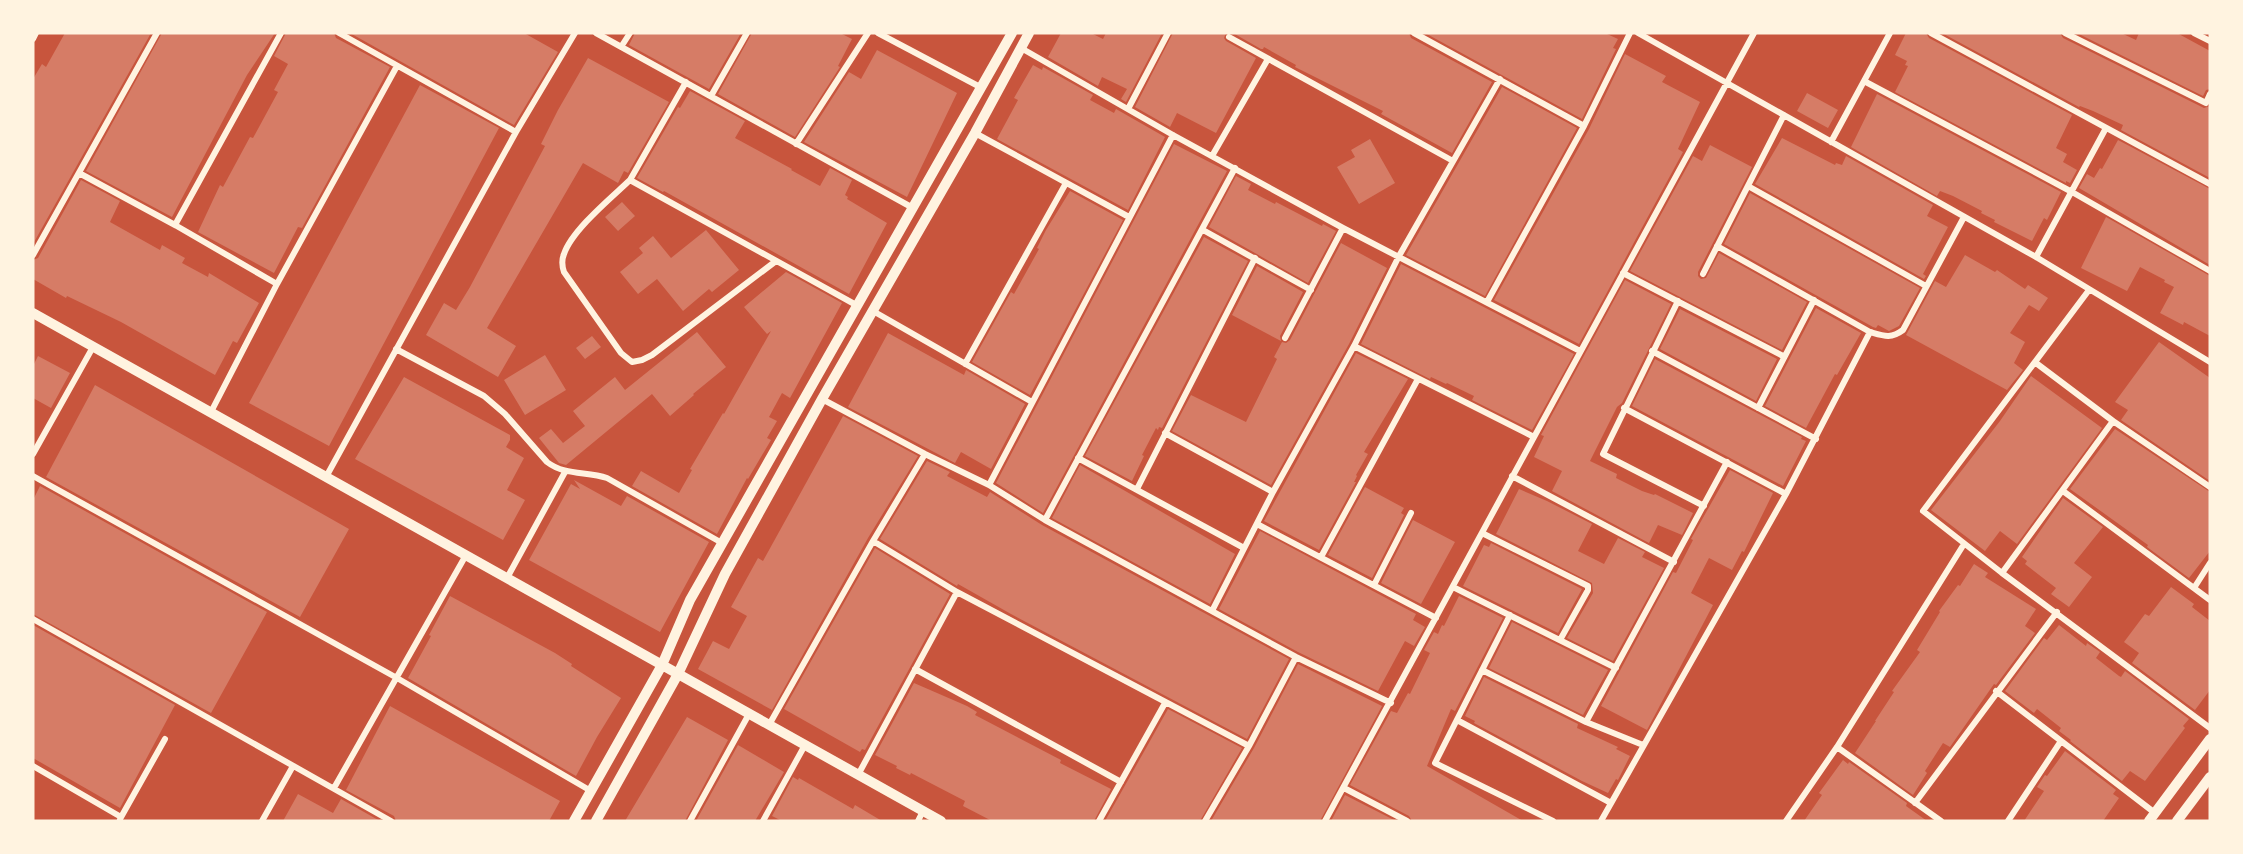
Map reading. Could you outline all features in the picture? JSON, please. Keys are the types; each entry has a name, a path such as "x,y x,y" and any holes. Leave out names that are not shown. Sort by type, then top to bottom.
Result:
{"street":[{"path":"33,39 36,33"},
{"path":"33,255 157,33"},
{"path":"176,225 281,33"},
{"path":"339,33 516,132"},
{"path":"326,477 516,132 575,33"},
{"path":"596,33 913,208"},
{"path":"621,47 630,33"},
{"path":"711,96 747,33"},
{"path":"796,144 868,33"},
{"path":"878,33 982,88"},
{"path":"574,821 662,665 690,600 1012,33"},
{"path":"596,821 678,674 725,574 822,399 975,133 1029,33"},
{"path":"1128,109 1168,33"},
{"path":"1414,33 1584,126"},
{"path":"1487,302 1584,126 1630,33"},
{"path":"1638,33 2036,257 2210,362"},
{"path":"1325,821 1754,33"},
{"path":"1831,142 1890,33"},
{"path":"1931,33 2210,184"},
{"path":"2065,33 2208,104 2210,94"},
{"path":"2194,33 2210,41"},
{"path":"1229,37 1453,161"},
{"path":"1020,47 1173,135 1343,228 1580,351"},
{"path":"1212,156 1268,59"},
{"path":"211,412 277,284 397,66"},
{"path":"1212,611 1273,492 1354,346 1399,256 1500,79"},
{"path":"1864,81 2072,192 2210,271"},
{"path":"686,82 630,180 593,215 573,238 564,253 562,263 564,272 608,335 632,362 652,355 776,261"},
{"path":"1702,274 1784,115"},
{"path":"2036,257 2106,128"},
{"path":"975,133 1129,217"},
{"path":"988,485 1173,135"},
{"path":"1045,519 1235,168"},
{"path":"79,173 176,225 277,284"},
{"path":"630,180 858,306"},
{"path":"964,364 1066,183"},
{"path":"1748,186 1926,286"},
{"path":"1717,246 1870,332 1894,337 1903,330 1964,217"},
{"path":"1285,338 1343,228"},
{"path":"1203,230 1311,290"},
{"path":"1137,489 1254,258"},
{"path":"1623,273 1783,356"},
{"path":"2089,290 1923,511 2002,573 2210,728"},
{"path":"1758,408 1814,300"},
{"path":"1678,301 1603,454 1704,507"},
{"path":"873,311 1032,402"},
{"path":"33,313 770,725 858,775 920,816 941,821"},
{"path":"1601,821 1786,494 1870,332"},
{"path":"34,451 93,346"},
{"path":"1354,346 1534,437"},
{"path":"396,349 484,396 506,414 547,462 556,469 565,472 592,472 608,478 722,543"},
{"path":"1652,351 1816,439"},
{"path":"2036,363 2114,421 2210,487"},
{"path":"1321,557 1418,379"},
{"path":"822,399 988,485 1045,519 1296,657 1391,703"},
{"path":"1624,408 1786,494"},
{"path":"2002,573 2114,421"},
{"path":"1165,433 1273,492"},
{"path":"770,725 873,541 925,454"},
{"path":"1078,459 1244,548"},
{"path":"1586,722 1727,462"},
{"path":"507,578 565,472"},
{"path":"33,476 397,678 591,791"},
{"path":"1512,476 1674,562"},
{"path":"2063,491 2210,600"},
{"path":"1374,585 1411,513"},
{"path":"1257,524 1436,618"},
{"path":"1482,533 1588,586 1588,590 1560,640"},
{"path":"873,541 957,592 1249,746"},
{"path":"1786,821 1837,747 1964,544"},
{"path":"333,788 466,555"},
{"path":"2193,588 2210,563"},
{"path":"1453,586 1616,668"},
{"path":"858,775 957,592"},
{"path":"1915,803 1996,691 2057,612"},
{"path":"1510,615 1435,763 1552,821"},
{"path":"33,619 391,821"},
{"path":"1205,821 1249,746 1296,657"},
{"path":"915,669 1121,782"},
{"path":"1482,670 1586,722 1643,745"},
{"path":"1996,691 2061,741 2152,817 2210,739"},
{"path":"1099,821 1165,703"},
{"path":"690,821 749,714"},
{"path":"1456,720 1611,803"},
{"path":"33,766 120,819 165,739"},
{"path":"2008,821 2061,741"},
{"path":"763,821 805,745"},
{"path":"1837,747 1941,821"},
{"path":"262,821 293,766"},
{"path":"2177,821 2210,777"},
{"path":"1344,788 1407,821"}],"building":[{"path":"65,33 151,33 33,244 33,79 42,64 46,67"},
{"path":"162,33 275,33 247,75 172,217 86,171"},
{"path":"286,33 334,33 336,38 390,67 302,228 298,227 274,273 198,232 220,185 223,187 278,92 274,90 288,64 274,56"},
{"path":"350,33 524,33 558,52 514,125"},
{"path":"635,33 741,33 709,89 629,45"},
{"path":"752,33 840,33 852,39 838,66 840,67 795,137 718,94"},
{"path":"1061,33 1091,33 1103,39 1106,33 1162,33 1126,102 1121,99 1127,89 1102,77 1098,86 1048,57"},
{"path":"1173,33 1226,33 1224,38 1226,41 1256,58 1216,133 1177,113 1170,127 1135,107"},
{"path":"1233,33 1409,33 1411,38 1492,82 1452,153 1381,114 1383,111 1295,67 1296,65 1264,47 1261,49"},
{"path":"1425,33 1605,33 1618,39 1613,48 1616,49 1582,119"},
{"path":"1906,33 1926,33 1929,38 2072,115 2056,148 2067,154 2063,162 2077,170 2070,183 2066,181 2066,183 1895,92 1908,66 1905,65 1907,61 1895,55"},
{"path":"1942,33 2060,33 2063,38 2204,108 2210,106 2210,178 2121,130 2123,125 2079,107"},
{"path":"2077,33 2121,33 2136,40 2139,33 2177,33 2210,51 2210,89 2206,90 2203,96"},
{"path":"877,50 957,93 907,197 804,142 849,72 861,79"},
{"path":"1625,54 1666,76 1662,82 1700,102 1678,149 1683,152 1579,344 1494,300 1589,129"},
{"path":"588,58 669,102 628,173 624,171 618,183 583,163 487,328 516,346 498,377 426,335 444,303 456,310 470,287 545,146 541,144 558,110"},
{"path":"1033,65 1042,70 1043,67 1093,95 1090,100 1114,113 1116,109 1165,137 1128,210 997,139 1018,100 1014,98"},
{"path":"420,85 499,128 329,446 249,403"},
{"path":"1502,87 1577,128 1485,296 1406,255"},
{"path":"690,91 745,121 735,138 820,186 830,168 852,180 845,195 847,199 887,223 849,294 637,178 678,107 680,108"},
{"path":"1807,93 1838,110 1828,128 1797,111"},
{"path":"1877,94 2061,192 2047,220 2044,218 2032,241 1994,222 1995,220 1981,213 1982,211 1953,196 1940,191 1937,196 1851,147"},
{"path":"1782,138 1835,165 1836,163 1842,165 1846,156 1933,205 1927,216 1948,227 1923,274 1926,276 1924,279 1755,184"},
{"path":"1370,139 1395,183 1359,204 1337,167 1355,157 1351,150"},
{"path":"2118,140 2210,189 2210,265 2079,188 2087,174 2094,178 2100,168 2102,169"},
{"path":"1174,144 1227,171 1043,513 996,483"},
{"path":"1710,145 1752,167 1698,276 1701,279 1706,278 1719,253 1807,302 1782,350 1630,271 1693,156 1702,161"},
{"path":"1236,176 1251,184 1248,190 1336,231 1308,283 1209,227"},
{"path":"81,180 120,201 110,222 160,250 162,245 185,258 182,263 208,277 209,273 259,303 237,343 233,341 215,375 121,322 67,296 66,298 33,279 33,260 38,258"},
{"path":"1070,191 1123,220 1030,395 972,362 1011,292 1014,294 1039,249 1037,248 1046,230"},
{"path":"1750,193 1920,288 1899,326 1889,331 1878,325 1876,328 1873,327 1724,244"},
{"path":"622,202 635,216 618,231 605,217"},
{"path":"2106,217 2210,276 2210,336 2184,322 2183,325 2160,313 2174,287 2164,282 2165,280 2140,267 2127,291 2081,268"},
{"path":"706,230 739,270 712,292 709,289 683,311 657,279 638,294 620,272 643,253 639,248 653,236 671,258"},
{"path":"1204,237 1248,261 1162,428 1159,427 1158,430 1156,428 1132,481 1085,456"},
{"path":"1341,243 1387,268 1349,344 1271,485 1172,431 1191,395 1246,422 1277,359 1274,357 1282,342 1286,343 1290,340"},
{"path":"1965,255 1995,272 1997,270 2025,289 2028,285 2048,298 2039,311 2029,305 2010,333 2025,342 2014,363 2023,370 2007,390 1906,335 1935,281 1946,287"},
{"path":"1401,264 1574,354 1532,430 1472,400 1474,396 1447,383 1431,377 1430,379 1361,344"},
{"path":"1257,266 1303,292 1280,336 1281,341 1232,315"},
{"path":"786,272 842,303 790,398 782,393 769,417 777,421 767,438 771,440 747,478 717,534 632,486 641,471 679,493 692,470 690,469 771,331 767,334 744,307"},
{"path":"1625,280 1671,304 1622,403 1617,407 1590,461 1617,474 1616,478 1693,513 1682,535 1658,525 1649,543 1552,491 1562,471 1534,457 1544,436 1541,435"},
{"path":"1816,308 1861,333 1837,375 1835,374 1806,428 1765,406"},
{"path":"1680,309 1777,359 1756,401 1660,349"},
{"path":"697,332 726,367 670,416 652,394 566,465 559,463 539,438 551,429 563,443 585,426 573,411 615,377 625,390"},
{"path":"888,333 964,375 966,370 1025,404 991,469 961,452 955,463 848,407"},
{"path":"592,336 601,347 585,359 576,348"},
{"path":"2159,342 2210,378 2210,481 2121,420 2128,410 2115,402"},
{"path":"1356,353 1408,379 1364,452 1368,454 1356,475 1354,482 1356,482 1319,550 1264,521"},
{"path":"545,355 566,390 525,415 504,380"},
{"path":"38,356 70,373 51,408 33,398 33,366"},
{"path":"1655,359 1802,437 1801,439 1806,441 1783,486 1632,406"},
{"path":"2031,376 2102,428 2017,544 2000,531 1985,551 1931,510 2000,421"},
{"path":"404,377 510,435 506,447 524,458 507,490 525,500 503,540 355,459"},
{"path":"95,385 349,529 300,617 46,477"},
{"path":"843,416 918,456 868,538 772,710 698,669 713,641 729,649 747,616 731,607 758,558 763,561"},
{"path":"2115,429 2210,492 2210,551 2189,578 2147,547 2148,545 2070,489"},
{"path":"927,461 950,472 947,476 987,497 990,492 1042,525 1289,659 1247,739 958,584 957,586 880,539"},
{"path":"1080,465 1235,554 1210,604 1052,518"},
{"path":"1730,470 1773,493 1744,552 1742,551 1732,570 1709,558 1691,593 1713,605 1647,730 1601,706 1673,572 1676,573 1693,540 1691,539"},
{"path":"574,480 621,506 627,496 709,542 660,632 529,560 571,484 580,489"},
{"path":"40,486 267,612 211,713 33,614 33,500"},
{"path":"1365,487 1404,508 1401,513 1404,515 1372,578 1328,555"},
{"path":"1519,489 1592,524 1578,551 1604,564 1618,538 1645,552 1642,557 1664,568 1613,661 1567,638 1593,593 1592,583 1496,534"},
{"path":"2063,498 2103,527 2074,563 2092,577 2069,607 2051,594 2056,588 2025,564 2027,561 2022,557"},
{"path":"1413,520 1455,542 1421,604 1381,583"},
{"path":"1260,531 1416,614 1413,620 1425,627 1414,646 1405,641 1378,691 1298,652 1219,609"},
{"path":"1491,543 1582,589 1558,633 1463,586 1484,545 1489,547"},
{"path":"875,548 950,594 865,750 862,749 860,752 784,709"},
{"path":"1974,564 1988,573 1985,577 2036,609 2025,626 2035,633 1996,685 1994,684 1950,747 1943,743 1913,795 1855,753 1894,692 1892,691 1920,652 1917,650 1939,611 1958,585 1960,586"},
{"path":"2171,587 2194,604 2192,607 2210,621 2210,690 2195,710 2132,663 2139,653 2124,642 2145,614 2149,616"},
{"path":"450,596 555,653 621,698 576,776 408,678"},
{"path":"1459,596 1503,618 1455,711 1451,709 1427,766 1523,821 1412,821 1409,816 1350,785 1391,711 1397,713 1408,693 1410,694 1430,653 1424,650 1434,632 1438,634 1442,625 1444,626"},
{"path":"1512,622 1608,670 1583,715 1489,668"},
{"path":"33,625 175,705 120,808 33,758"},
{"path":"2059,625 2086,646 2087,643 2100,652 2096,658 2119,676 2121,677 2125,671 2189,719 2183,726 2185,728 2145,781 2130,771 2122,781 2070,741 2059,731 2061,728 2037,709 2034,713 2005,691 2044,638 2047,640"},
{"path":"1298,664 1382,706 1320,821 1211,821 1254,748"},
{"path":"1484,677 1578,724 1577,728 1618,747 1616,749 1630,756 1618,780 1616,779 1608,793 1474,723 1475,721 1465,716"},
{"path":"914,683 967,706 977,712 975,715 1111,789 1094,821 992,821 963,806 965,801 911,773 910,775 896,768 897,766 875,755"},
{"path":"390,706 560,801 549,821 396,821 394,816 346,790"},
{"path":"1168,709 1242,748 1200,821 1105,821"},
{"path":"687,717 728,740 685,821 625,821"},
{"path":"738,745 784,772 755,821 696,821"},
{"path":"2065,751 2116,790 2113,794 2119,798 2103,821 2024,821 2044,791 2037,787"},
{"path":"1843,760 1907,803 1906,806 1927,821 1804,821 1822,795 1819,793"},
{"path":"793,777 798,780 799,778 853,809 855,805 882,821 782,821 772,816"},
{"path":"298,794 333,813 341,799 380,821 283,821"},
{"path":"1345,795 1396,821 1331,821"}]}
